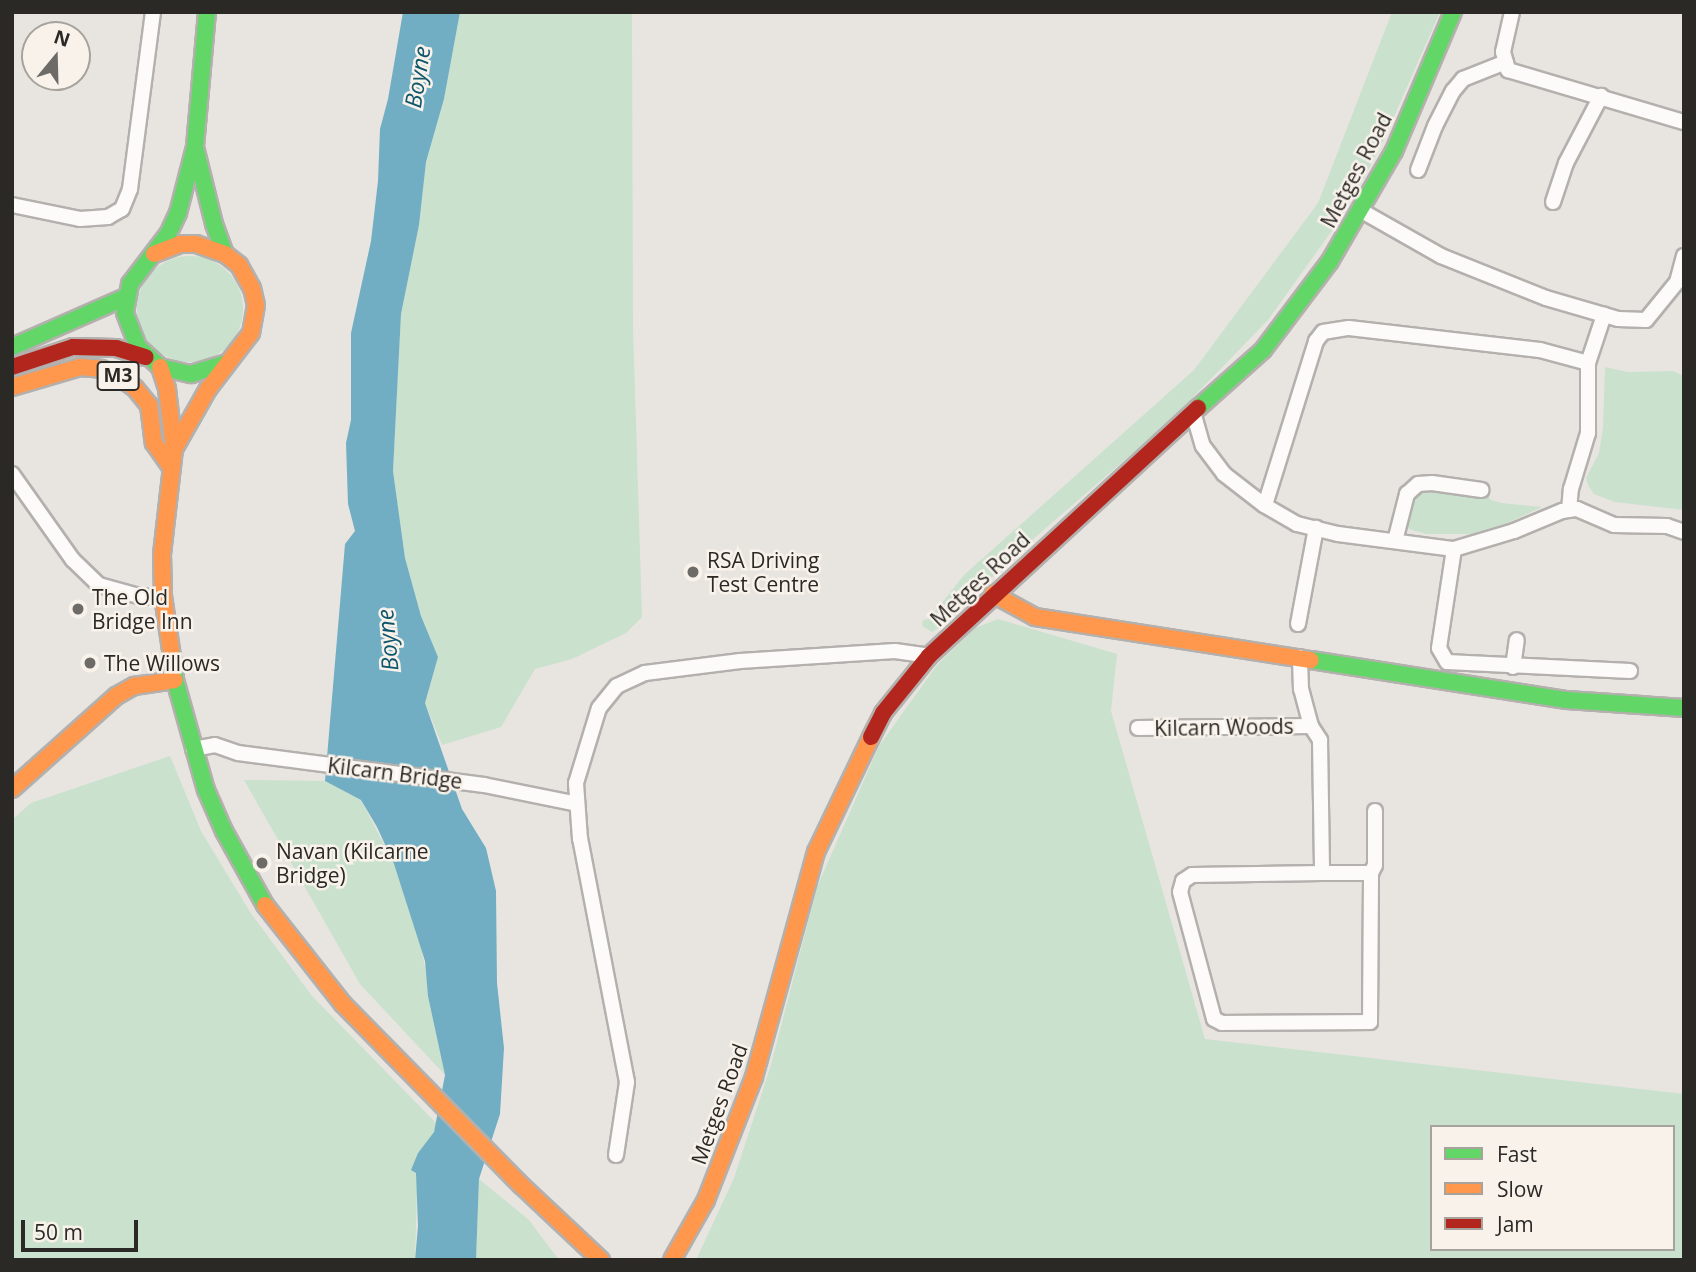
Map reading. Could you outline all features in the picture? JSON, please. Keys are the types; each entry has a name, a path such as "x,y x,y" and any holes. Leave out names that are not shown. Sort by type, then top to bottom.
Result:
{"main road":[{"path":"206,12 195,147 178,214 153,255 140,267 126,297 125,313 131,336 153,362 167,389 174,449 163,530 163,596 175,680 193,749 223,831 255,891 312,967 391,1055 521,1185 601,1260"},
{"name":"Metges Road","path":"672,1260 706,1200 754,1077 816,852 883,713 929,656 993,594 1263,350 1330,261 1394,151 1453,12"},
{"path":"195,147 214,223 225,254"},
{"path":"153,255 180,244 196,244 225,254 239,265 252,288 256,305 251,333 240,352 227,363 208,388 174,449"},
{"path":"12,347 126,297"},
{"name":"M3","path":"12,367 73,347 116,348 153,362"},
{"path":"153,362 191,374 227,363"},
{"name":"M3","path":"12,387 80,367 101,369 117,375 135,388 149,405 154,443 171,467"},
{"path":"993,594 1035,617 1567,700 1684,708"},
{"path":"12,789 116,696 134,686 175,680"},
{"path":"521,1185 582,1260"}],"street":[{"path":"12,205 80,219 108,217 122,209 130,189 153,12"},
{"path":"1511,12 1503,52 1508,70 1684,122"},
{"path":"1418,170 1435,126 1453,91 1463,79 1506,62"},
{"path":"1553,202 1566,163 1601,96"},
{"path":"1360,210 1441,256 1546,298 1604,315 1646,320 1680,282 1684,256"},
{"path":"1569,510 1571,489 1588,433 1588,363 1604,315"},
{"path":"1265,505 1316,341 1323,332 1349,328 1526,348 1588,363"},
{"path":"1194,412 1203,446 1224,474 1265,505 1297,524 1454,549 1577,509 1614,525 1667,526 1684,532"},
{"path":"12,474 73,559 99,585 142,597 163,596"},
{"path":"1395,541 1407,494 1418,484 1482,489"},
{"path":"1298,624 1316,528"},
{"path":"1454,549 1439,648 1447,663 1630,671"},
{"path":"1513,667 1517,640"},
{"path":"615,1155 627,1082 580,839 576,783 599,708 617,686 645,673 740,661 883,652 929,656"},
{"name":"Kilcarn Woods","path":"1300,657 1301,689 1311,726 1320,740 1322,873"},
{"name":"Kilcarn Woods","path":"1138,728 1311,726"},
{"name":"Kilcarn Bridge","path":"193,749 215,745 238,753 475,783 577,804"},
{"path":"1371,873 1192,876 1183,881 1180,892 1214,1019 1222,1023 1370,1023 1371,873 1375,865 1375,811"}],"green space":[{"path":"460,12 632,12 633,327 642,617 626,633 572,659 535,669 501,727 442,745 425,703 438,657 421,616 405,558 393,471 401,314 419,225 426,162 444,99"},
{"path":"1392,12 1440,12 1381,146 1360,185 1336,225 1268,320 1170,421 1018,552 945,624 932,632 922,626 923,620 929,619 964,575 1194,370 1318,203"},
{"path":"190,256 210,260 227,272 239,289 243,309 239,329 227,346 210,358 190,362 170,358 153,346 141,329 137,309 141,289 153,272 170,260"},
{"path":"1605,367 1628,372 1673,371 1684,376 1684,510 1615,502 1594,494 1588,485 1586,478 1599,453 1603,428"},
{"path":"1423,488 1487,494 1491,500 1502,503 1542,507 1505,524 1470,534 1426,534 1409,529 1405,522 1413,495"},
{"path":"998,619 1117,654 1111,711 1205,1039 1684,1094 1684,1260 696,1260 734,1178 771,1065 817,887 879,746 937,665 975,628"},
{"path":"170,756 201,831 250,912 312,996 436,1123 434,1132 418,1153 415,1260 12,1260 12,820 31,803"},
{"path":"244,780 325,781 361,800 394,864 419,936 445,1075 360,984"},
{"path":"479,1179 529,1220 559,1260 476,1260"}],"water":[{"name":"Boyne","path":"403,12 460,12 444,99 426,162 419,225 401,314 393,471 405,558 421,616 438,657 425,703 462,809 486,848 496,891 497,983 504,1048 500,1114 479,1179 476,1260 415,1260 418,1226 416,1173 411,1170 418,1153 434,1132 445,1075 428,996 425,961 394,864 377,827 361,800 325,781 345,544 355,531 348,504 346,443 351,420 351,333 371,241 378,181 380,129"}],"traffic: fast":[{"path":"207,12 195,147 178,213 168,234 130,284 125,313 138,347 160,367 191,374 227,363"},
{"path":"1198,408 1263,350 1330,261 1394,151 1453,12"},
{"path":"196,151 214,224 225,254"},
{"path":"12,347 126,297"},
{"path":"171,650 175,680 206,790 224,831 265,905"},
{"path":"1311,660 1567,700 1684,708"}],"traffic: slow":[{"path":"154,254 180,244 196,244 225,254 239,265 252,288 256,305 251,333 208,389 174,449"},
{"path":"12,387 80,367 101,369 117,375 135,388 149,405 154,443 171,467"},
{"path":"160,367 167,389 174,449 162,555 163,596 171,650"},
{"path":"993,594 1035,617 1311,660"},
{"path":"12,789 116,696 134,686 175,680"},
{"path":"672,1260 706,1200 754,1077 816,852 871,737"},
{"path":"265,905 343,1004 521,1185 601,1260"}],"traffic: jam":[{"path":"12,367 73,347 116,348 146,357"},
{"path":"871,737 883,713 929,656 1198,408"}],"place":[{"name":"RSA Driving Test Centre","path":"693,572"},
{"name":"The Old Bridge Inn","path":"78,609"},
{"name":"The Willows","path":"90,663"},
{"name":"Navan (Kilcarne Bridge)","path":"262,863"}]}
